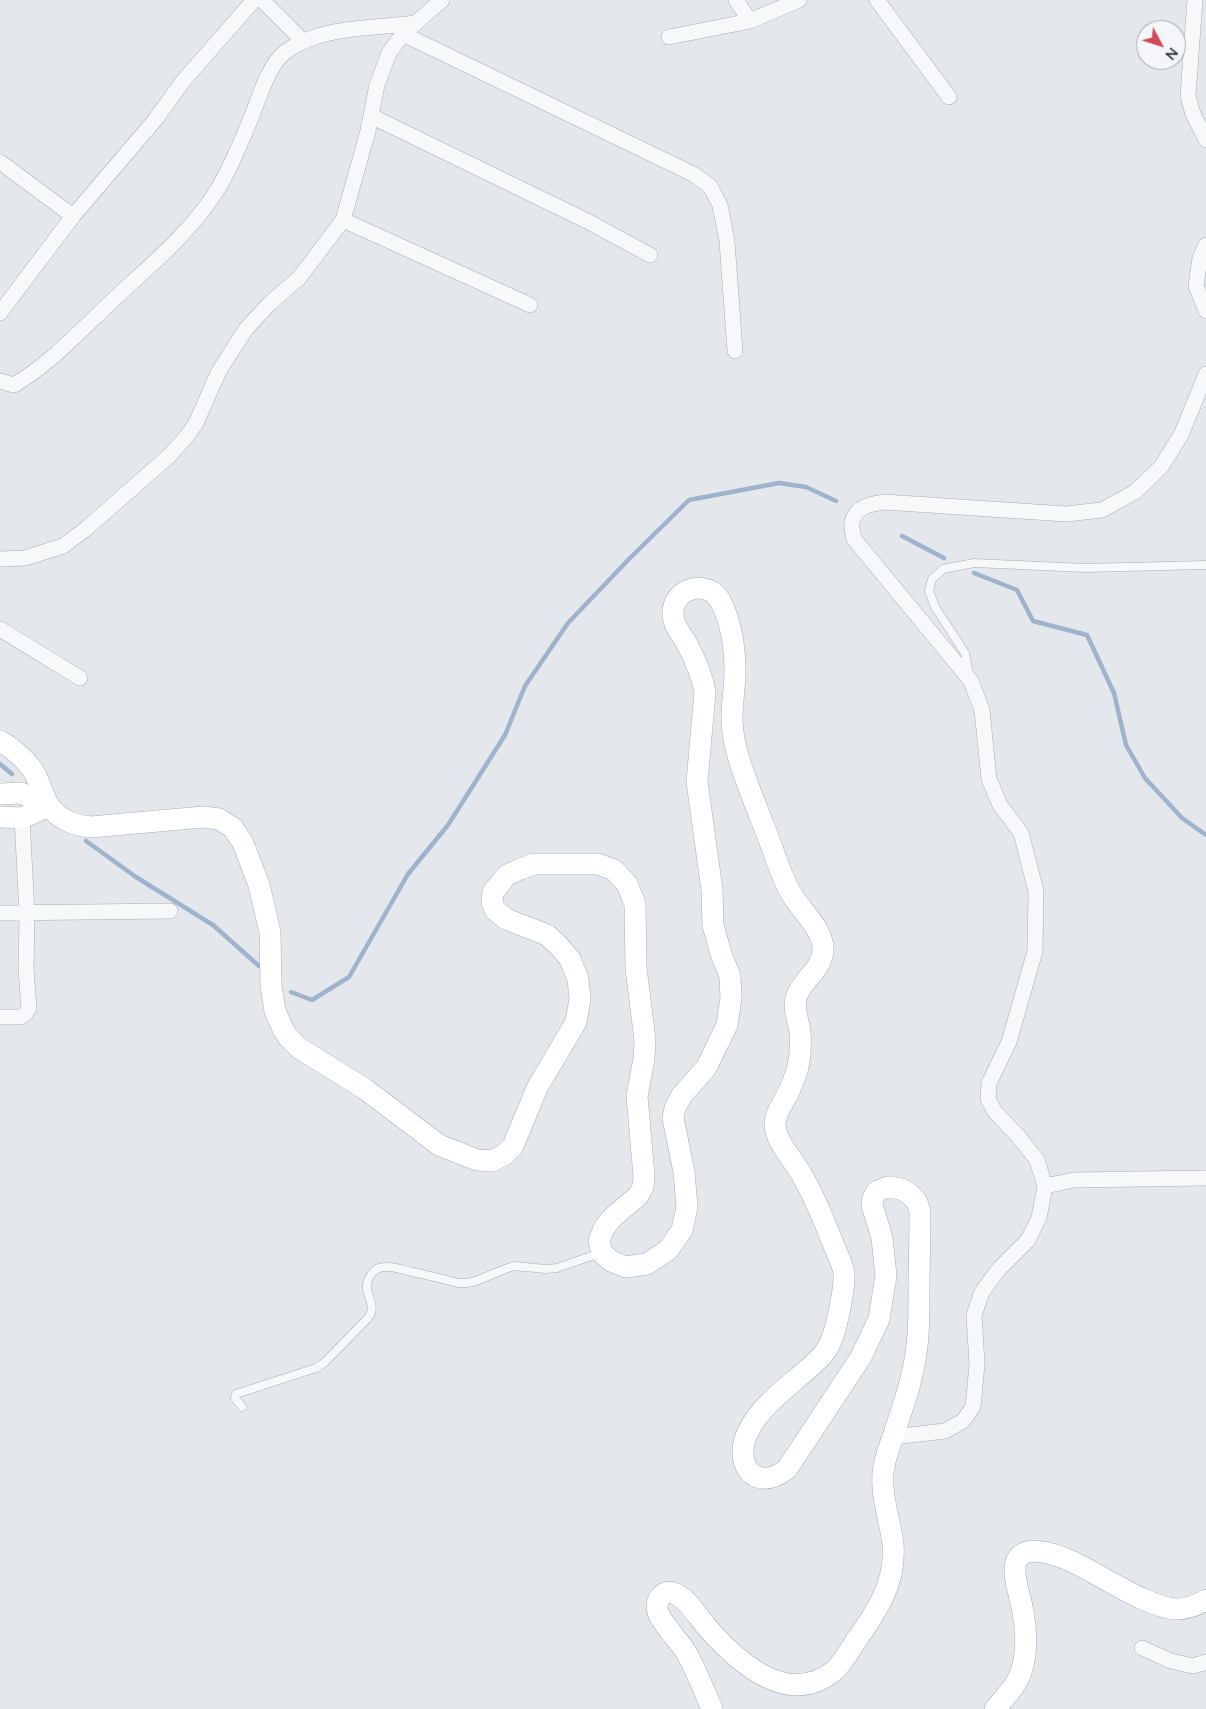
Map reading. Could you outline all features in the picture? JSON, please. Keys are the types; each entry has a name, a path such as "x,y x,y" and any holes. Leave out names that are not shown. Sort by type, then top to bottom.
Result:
{"street":[{"path":"0,313 73,216 156,120 184,80 254,0"},
{"path":"262,0 303,41"},
{"path":"0,559 25,558 63,546 87,528 170,455 196,423 219,371 246,329 269,304 299,278 343,220 355,184 377,85 388,53 403,34 442,0"},
{"path":"736,0 750,21"},
{"path":"669,38 750,21 799,0"},
{"path":"877,0 949,97"},
{"path":"1196,0 1188,96 1193,114 1206,140"},
{"path":"0,381 14,385 43,365 165,252 196,219 219,188 234,158 268,74 284,53 303,41 359,27 385,27 416,23"},
{"path":"403,34 693,174 710,186 720,205 728,241 734,351"},
{"path":"371,116 589,222 650,255"},
{"path":"0,162 73,216"},
{"path":"343,220 530,306"},
{"path":"1206,245 1200,258 1196,286 1206,311"},
{"path":"893,1437 945,1431 963,1422 973,1407 977,1364 974,1315 982,1292 999,1269 1028,1240 1039,1218 1045,1186 1037,1160 1018,1136 995,1112 988,1099 989,1083 1009,1042 1035,951 1036,890 1021,833 1000,805 989,779 982,710 970,681 854,539 852,523 858,511 868,504 884,502 1066,514 1102,510 1136,492 1161,468 1180,435 1206,374"},
{"path":"0,794 21,793 49,806 62,818 71,823 81,826 203,817 219,820 233,828 243,844 259,885 270,932 271,986 275,1011 288,1037 299,1048 366,1089 439,1145 477,1160 492,1161 504,1155 513,1146 537,1088 576,1022 580,999 578,979 570,959 547,936 506,919 496,910 492,902 493,892 507,875 534,864 598,864 614,870 627,884 635,904 636,968 645,1040 644,1060 637,1096 644,1176 643,1187 638,1196 613,1217 604,1228 599,1241 602,1253 611,1261 626,1267 647,1264 668,1250 682,1230 687,1207 684,1172 673,1118 675,1108 682,1096 706,1068 727,1025 731,998 730,976 721,954 713,925 712,890 697,782 706,692 702,678 686,643 675,626 673,614 675,602 682,593 690,588 702,588 713,593 721,602 732,634 735,674 732,721 734,744 747,784 784,880 793,897 811,921 823,947 821,960 800,989 795,1000 800,1035 798,1065 790,1090 776,1119 775,1128 779,1140 800,1170 813,1194 844,1270 844,1288 832,1341 824,1354 770,1402 749,1429 742,1452 745,1465 757,1477 767,1480 777,1477 787,1469 861,1358 879,1319 886,1276 882,1238 872,1205 877,1191 888,1187 901,1189 910,1194 917,1202 920,1212 918,1345 913,1374 883,1468 884,1489 893,1545 892,1572 887,1590 873,1617 838,1667 826,1680 812,1688 796,1692 778,1688 743,1666 677,1594 669,1592 658,1599 656,1606 659,1614 686,1653 712,1709"},
{"path":"0,629 80,678"},
{"path":"0,741 21,756 33,770 49,806"},
{"path":"0,817 22,818 49,806"},
{"path":"0,1017 21,1017 29,1008 26,969 27,914 22,818"},
{"path":"0,913 170,911"},
{"path":"1045,1186 1074,1180 1206,1178"},
{"path":"995,1709 1018,1682 1023,1665 1025,1647 1023,1611 1014,1568 1022,1554 1036,1551 1058,1556 1156,1604 1177,1609 1194,1607 1206,1600"},
{"path":"1142,1648 1171,1661 1193,1666 1206,1662"}],"lane":[{"path":"970,681 965,653 936,607 929,592 932,579 943,569 974,563 1085,568 1206,565"},
{"path":"242,1407 235,1398 236,1394 316,1368 324,1363 362,1325 372,1313 367,1288 370,1275 376,1269 384,1267 396,1268 467,1283 514,1266 557,1268 602,1253"}],"waterway":[{"path":"291,992 312,1000 349,977 408,874 448,825 505,735 525,686 568,623 689,500 779,483 806,487 836,501"},
{"path":"902,536 944,558"},
{"path":"974,573 1017,590 1033,621 1087,635 1114,693 1126,745 1145,778 1182,818 1206,835"},
{"path":"0,764 12,774"},
{"path":"86,841 136,877 213,925 259,966"}]}
